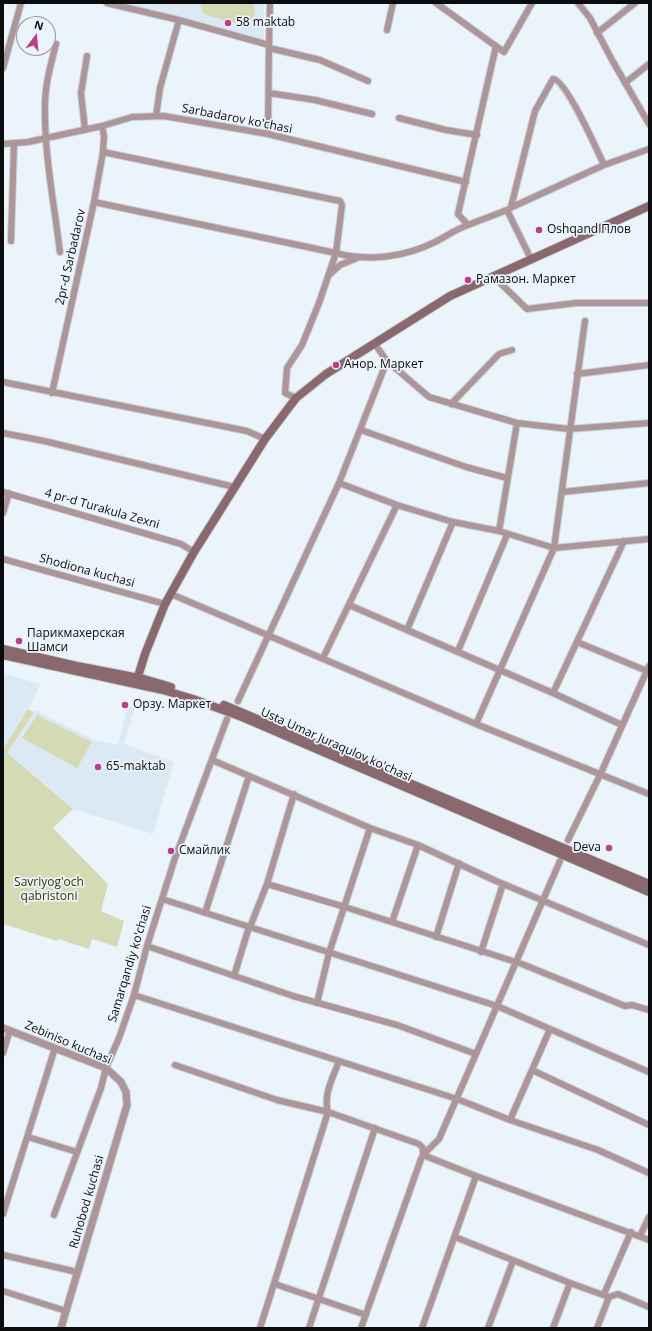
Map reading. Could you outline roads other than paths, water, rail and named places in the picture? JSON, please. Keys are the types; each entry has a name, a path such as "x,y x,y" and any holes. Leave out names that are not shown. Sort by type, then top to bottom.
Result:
{"main road":[{"path":"137,680 145,654 165,604 194,552 264,439 296,398 326,374 450,296 649,206"},
{"name":"Usta Umar Juraqulov ko'chasi","path":"3,649 190,692 241,711 649,884"},
{"name":"Usta Umar Juraqulov ko'chasi","path":"3,655 80,673 137,680 193,699 242,717 649,892"}],"street":[{"path":"3,68 21,3"},
{"path":"107,3 179,20 269,47 320,60 368,80"},
{"path":"268,134 270,3"},
{"path":"387,30 393,3"},
{"path":"436,3 504,52 532,3"},
{"path":"578,3 590,18 649,124"},
{"path":"597,33 635,3"},
{"path":"156,116 160,88 179,20"},
{"path":"468,226 458,214 496,46"},
{"path":"53,56 46,84 44,104 46,138 60,252"},
{"path":"85,130 81,93 86,56"},
{"path":"625,83 649,64"},
{"path":"530,259 509,209 535,111 553,79 558,81 574,105 604,165"},
{"path":"269,93 315,100 372,114"},
{"name":"Sarbadarov ko'chasi","path":"3,144 46,138 85,130 132,117 164,116 268,134 466,182"},
{"path":"399,118 446,130 476,135"},
{"name":"2pr-d Sarbadarov","path":"52,393 94,202 103,152 104,136 102,126"},
{"path":"11,241 14,143"},
{"path":"94,202 358,258 402,255 435,242 455,230 509,209 604,165 649,149"},
{"path":"103,152 340,201 342,205 336,253 329,275 302,345 286,368 285,394 296,398"},
{"path":"329,275 340,265 358,258"},
{"path":"493,276 527,310 576,302 649,303"},
{"path":"476,724 554,548 569,429 585,321"},
{"path":"374,343 387,360 429,397 451,404 517,422 569,429 649,423"},
{"path":"451,404 500,354 512,350"},
{"path":"238,701 339,484 387,360"},
{"path":"577,374 649,365"},
{"path":"3,382 247,431 264,439"},
{"path":"499,531 517,422"},
{"path":"361,430 466,467 507,478"},
{"path":"3,433 44,441 234,486"},
{"path":"562,492 649,483"},
{"path":"339,484 397,506 453,522 499,531 507,535 554,548 649,539"},
{"path":"3,513 6,493"},
{"name":"4 pr-d Turakula Zexni","path":"6,493 181,544 194,552"},
{"path":"323,658 397,506"},
{"path":"407,630 453,522"},
{"path":"458,651 507,535"},
{"path":"553,693 624,541"},
{"name":"Shodiona kuchasi","path":"3,559 165,604"},
{"path":"171,594 476,724 649,794"},
{"path":"349,605 458,651 499,671 553,693 622,725"},
{"path":"568,840 600,775 648,669 577,642"},
{"name":"Samarqandiy ko'chasi","path":"54,1215 101,1088 106,1068 119,1038 134,995 147,946 162,899 227,719"},
{"path":"212,760 370,828 418,844 503,884 649,945"},
{"path":"205,913 249,776"},
{"path":"234,976 249,927 267,884 294,794"},
{"path":"317,1003 330,952 370,828"},
{"path":"392,922 418,844"},
{"path":"423,1155 439,1139 517,963 542,900 560,861"},
{"path":"436,937 459,863"},
{"path":"267,884 345,907 517,963 625,1006 632,1005 649,1010"},
{"path":"480,952 503,884"},
{"path":"162,899 497,1006 649,1072"},
{"path":"147,946 317,1003 397,1025 476,1054"},
{"path":"134,995 457,1099 510,1120 598,1150 649,1173"},
{"path":"3,1053 7,1029"},
{"name":"Zebiniso kuchasi","path":"7,1029 106,1068 122,1082"},
{"path":"510,1120 550,1029"},
{"path":"3,1214 55,1048"},
{"path":"260,1328 328,1112 326,1104 327,1094 339,1062"},
{"path":"175,1065 277,1100 328,1112 419,1144 423,1148 423,1155 361,1328"},
{"path":"532,1070 649,1125"},
{"name":"Ruhobod kuchasi","path":"61,1328 127,1105 126,1092 122,1082"},
{"path":"309,1328 375,1128"},
{"path":"28,1137 77,1152"},
{"path":"423,1155 649,1240"},
{"path":"422,1328 456,1237 476,1176"},
{"path":"640,1236 649,1217"},
{"path":"597,1328 607,1295 631,1232"},
{"path":"456,1237 513,1261 570,1282 607,1295 618,1294 649,1306"},
{"path":"3,1255 77,1272"},
{"path":"488,1328 513,1261"},
{"path":"553,1328 570,1282"},
{"path":"275,1284 366,1315"},
{"path":"3,1291 66,1311"}],"place":[{"name":"58 maktab","path":"228,23"},
{"name":"Oshqand Плов","path":"539,230"},
{"name":"Рамазон. Маркет","path":"468,280"},
{"name":"Анор. Маркет","path":"336,365"},
{"name":"Парикмахерская Шамси","path":"19,641"},
{"name":"Орзу. Маркет","path":"125,705"},
{"name":"65-maktab","path":"98,767"},
{"name":"Deva","path":"609,848"},
{"name":"Смайлик","path":"171,851"}],"park label":[{"name":"Savriyog'och qabristoni","path":"49,890"}]}
